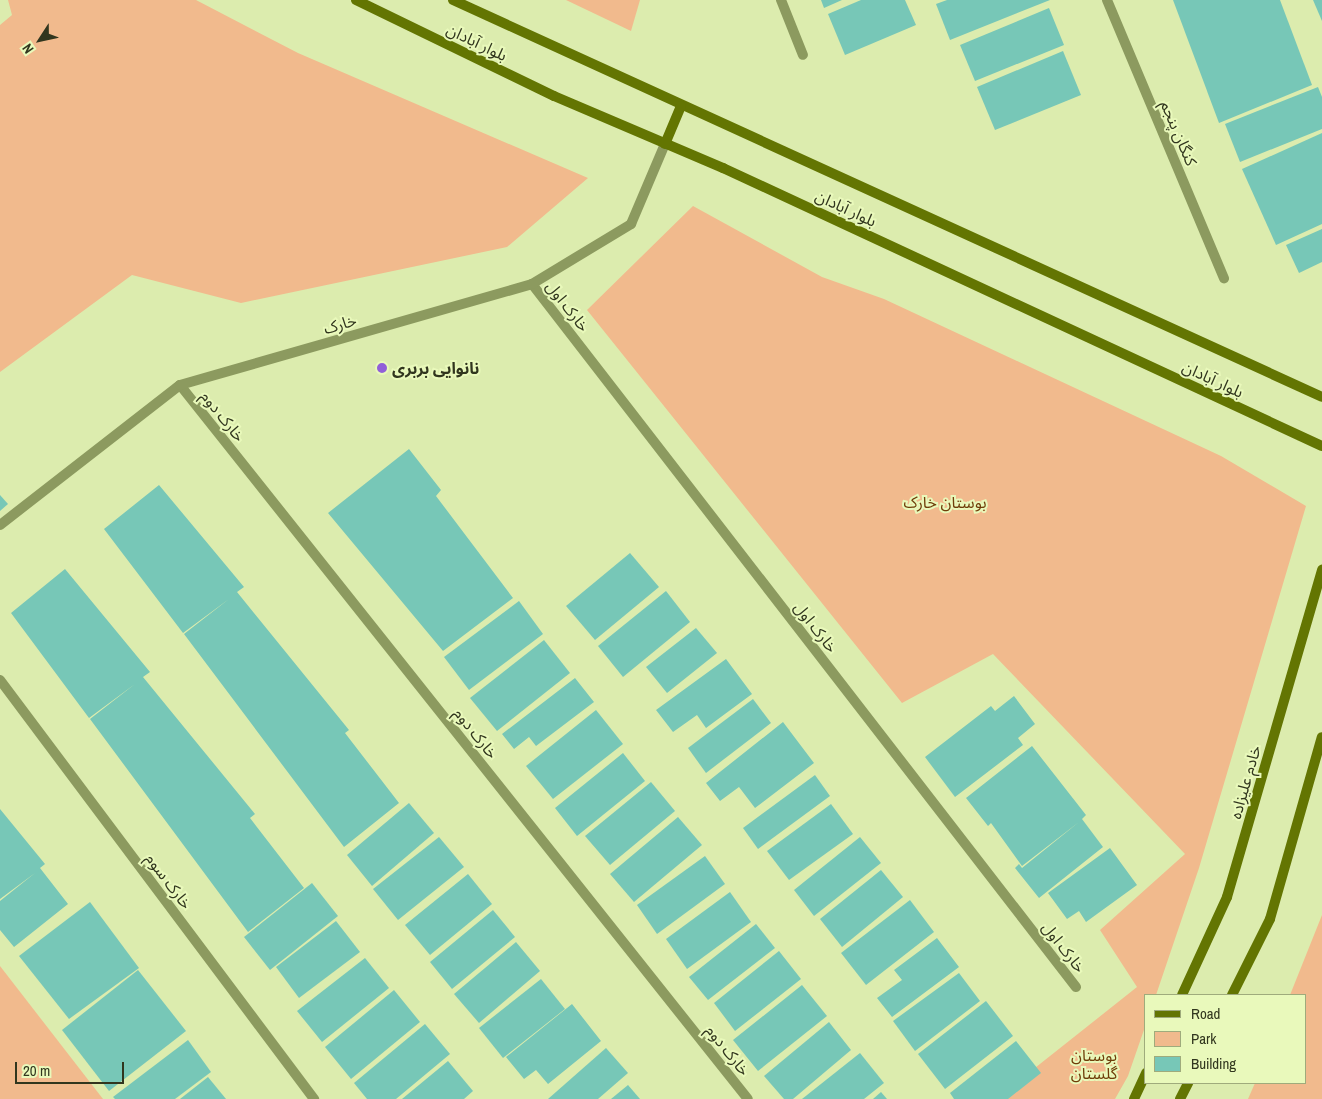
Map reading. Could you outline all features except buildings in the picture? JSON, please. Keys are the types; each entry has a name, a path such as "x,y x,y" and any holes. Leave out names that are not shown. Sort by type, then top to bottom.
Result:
{"main road":[{"name":"بلوار آبادان","path":"356,0 554,96 665,144 1322,446"},
{"name":"بلوار آبادان","path":"452,0 1322,397"},
{"path":"665,144 681,106"},
{"name":"خادم علیزاده","path":"1182,994 1227,898 1322,570"},
{"path":"1232,994 1270,918 1322,737"},
{"path":"1134,1099 1144,1077"},
{"path":"1180,1099 1188,1084"}],"street":[{"path":"781,0 803,55"},
{"name":"کنگان پنجم","path":"1107,0 1224,278"},
{"name":"خارک","path":"0,525 180,385 532,284 631,224 665,144"},
{"name":"خارک اول","path":"532,284 1076,987"},
{"name":"خارک دوم","path":"180,385 748,1099"},
{"name":"خارک سوم","path":"0,680 314,1099"}],"green space":[{"path":"8,0 196,0 298,53 588,178 507,247 241,303 132,275 0,372 0,25 12,15"},
{"path":"566,0 640,0 631,31"},
{"name":"بوستان خارک","path":"693,206 822,277 884,299 1221,456 1306,506 1199,868 1156,994 1144,994 1144,1030 1128,1076 1115,1099 996,1099 1137,987 1100,930 1185,854 993,654 902,703 587,310"},
{"path":"1322,915 1322,1099 1248,1099 1255,1084 1307,1084 1307,994 1290,994"},
{"path":"0,966 103,1099 0,1099"}],"place":[{"name":"نانوایی بربری","path":"382,368"}],"park label":[{"name":"بوستان گلستان","path":"1094,1064"}]}
